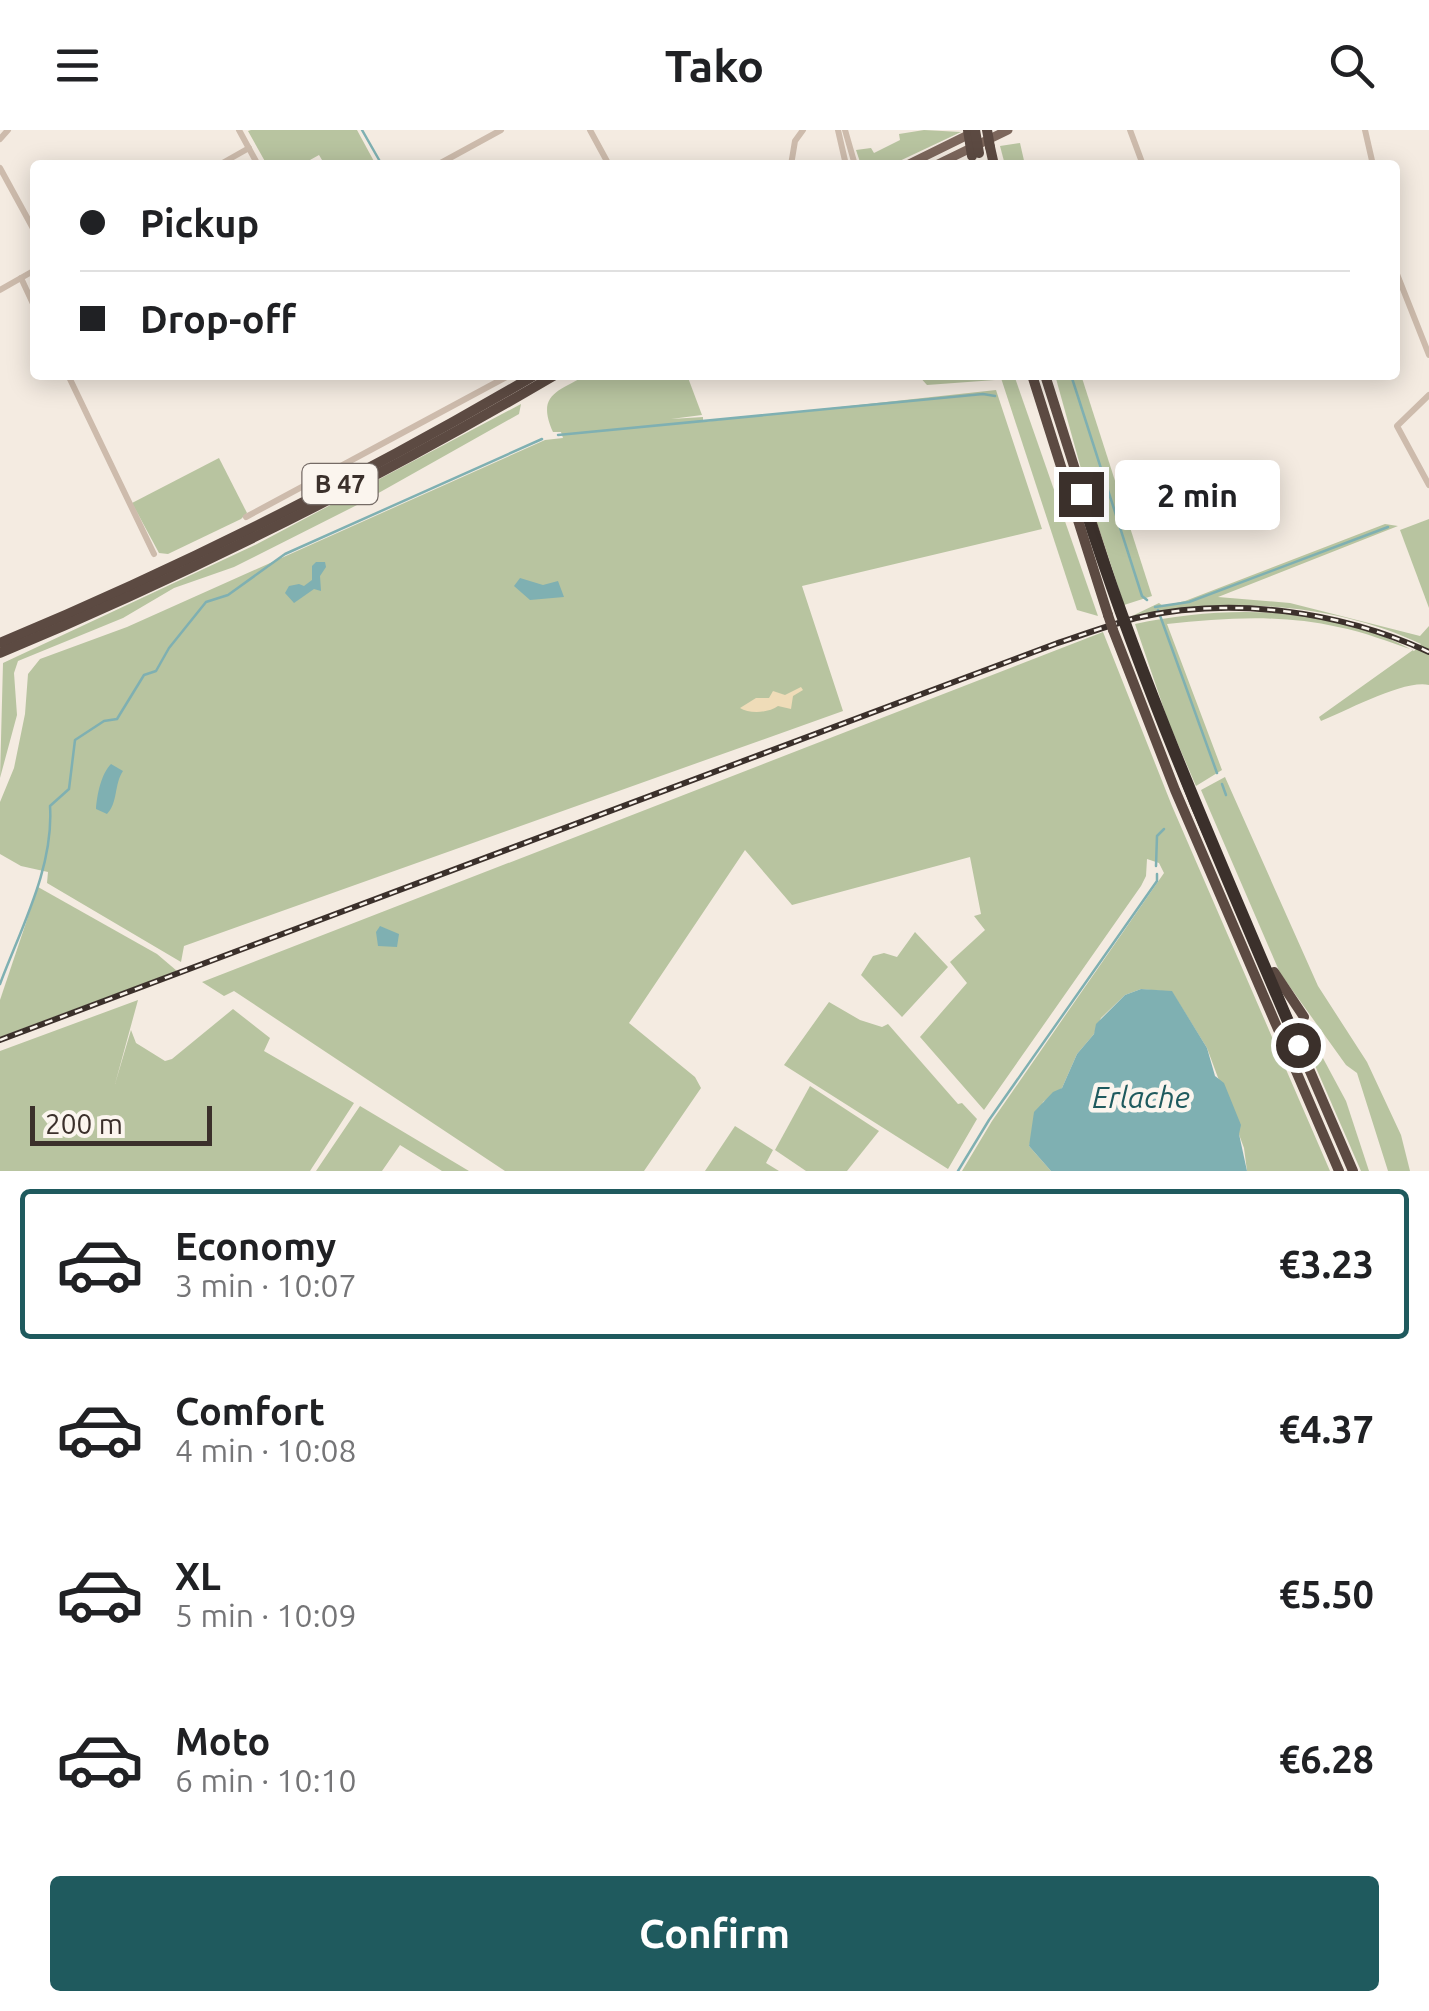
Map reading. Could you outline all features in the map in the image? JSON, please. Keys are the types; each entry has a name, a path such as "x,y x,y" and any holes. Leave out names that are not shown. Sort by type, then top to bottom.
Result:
{"highway":[{"path":"974,130 979,155"},
{"path":"979,155 987,130"},
{"name":"B 47","path":"0,643 248,530 525,380"},
{"name":"B 47","path":"0,654 158,584 326,502 546,380"},
{"path":"1033,380 1108,615 1120,628 1353,1171"},
{"path":"1047,380 1120,611 1120,628 1174,790 1339,1171"},
{"path":"1255,943 1262,948 1304,1017"}],"main road":[{"path":"917,160 974,130"},
{"path":"946,160 1008,130"}],"street":[{"path":"0,140 8,130"},
{"path":"238,130 255,160"},
{"path":"448,160 501,130"},
{"path":"590,130 606,160"},
{"path":"792,160 795,141 803,130"},
{"path":"842,130 845,160"},
{"path":"842,130 853,160"},
{"path":"1130,130 1141,160"},
{"path":"1366,130 1372,160"},
{"path":"228,160 249,148"},
{"path":"0,168 30,223"},
{"path":"0,290 30,273"},
{"path":"20,278 30,298"},
{"path":"1400,284 1429,355"},
{"path":"70,380 154,554"},
{"path":"246,517 501,380"},
{"path":"1429,395 1397,426 1429,485"}],"green space":[{"path":"357,130 373,160 322,160 319,155 310,160 264,160 248,131"},
{"path":"924,130 961,132 902,160 859,160 856,150 871,148 874,153 900,140 899,134"},
{"path":"1020,143 1024,160 1004,160 1000,146"},
{"path":"577,380 689,380 702,415 671,419 703,417 703,422 996,390 1042,529 802,586 843,711 184,946 181,962 47,883 48,872 21,866 0,854 0,802 14,768 28,674 40,659 127,627 545,440 563,438 561,432 553,432 547,409 559,390"},
{"path":"922,380 995,380 927,385"},
{"path":"1002,380 1016,380 1098,616 1077,610"},
{"path":"1056,380 1083,380 1152,596 1124,605"},
{"path":"521,404 519,414 359,504 234,567 174,588 123,618 18,661 14,673 17,715 0,778 3,663 257,544"},
{"path":"219,458 247,513 168,554 159,553 132,503"},
{"path":"1429,519 1429,608 1400,530"},
{"path":"1385,524 1398,526 1218,597 1290,603 1420,636 1429,626 1429,685 1391,691 1321,721 1319,717 1421,644 1352,619 1279,607 1204,606 1132,616 1159,603 1163,606 1185,601"},
{"path":"1277,613 1348,625 1409,649 1348,629 1296,620 1231,619 1167,624 1222,770 1196,786 1168,721 1135,624 1205,614"},
{"path":"1103,632 1172,806 1330,1171 1247,1171 1244,1148 1207,1048 1172,992 1141,989 1125,995 1101,1018 1094,1034 1077,1054 1062,1088 1043,1102 1029,1146 1051,1171 962,1171 992,1121 1164,873 1159,863 1147,859 1141,886 984,1110 920,1037 967,983 950,962 985,930 974,916 981,914 970,857 792,905 745,850 629,1023 695,1077 701,1088 644,1171 505,1171 234,991 224,996 202,982"},
{"path":"1225,777 1318,986 1367,1062 1401,1135 1410,1171 1388,1171 1357,1073 1346,1065 1280,973 1201,790"},
{"path":"38,887 157,954 177,971 0,1037 0,1000"},
{"path":"915,932 948,967 902,1017 861,975 873,956 884,953 897,957"},
{"path":"138,1000 115,1084 131,1030 136,1043 165,1061 233,1009 270,1038 264,1051 354,1103 310,1171 0,1171 0,1051"},
{"path":"829,1002 860,1020 882,1027 888,1024 958,1104 962,1103 977,1119 948,1169 784,1065"},
{"path":"1310,1034 1346,1101 1369,1171 1361,1171 1303,1038"},
{"path":"810,1086 879,1131 847,1171 806,1171 775,1150"},
{"path":"360,1106 469,1171 442,1171 400,1145 382,1171 316,1171"},
{"path":"735,1126 773,1150 766,1163 779,1171 705,1171"}],"sand":[{"path":"801,687 803,690 793,696 791,709 778,706 754,712 740,708 756,698 769,698 773,691 785,695"}],"water":[{"path":"325,562 326,567 320,576 321,591 314,589 294,603 285,593 289,586 304,586 312,580 312,566"},
{"path":"520,578 543,585 558,581 564,597 530,600 514,586"},
{"path":"111,764 123,771 107,814 96,809 102,779"},
{"path":"380,926 399,934 397,947 378,946 376,932"},
{"name":"Erlache","path":"1141,989 1172,991 1207,1048 1215,1076 1224,1083 1241,1125 1239,1134 1247,1171 1051,1171 1029,1146 1034,1112 1062,1088 1096,1024 1125,995"}],"waterway":[{"path":"362,130 379,160"},
{"path":"1073,380 1142,596 1147,600"},
{"path":"558,435 983,394 995,396"},
{"path":"0,984 41,874 47,852 50,806 69,789 75,740 104,721 117,719 144,675 156,671 206,602 228,595 285,554 542,439"},
{"path":"1155,607 1189,602 1388,527"},
{"path":"1158,610 1217,773"},
{"path":"1222,784 1226,795"},
{"path":"1156,866 1157,836 1164,829"},
{"path":"958,1171 989,1120 1157,881 1157,874"}],"railway":[{"path":"0,1040 1055,644 1136,618 1210,608 1286,611 1359,626 1429,652"}],"route":[{"path":"1081,494 1126,627 1187,784 1298,1045"}]}
